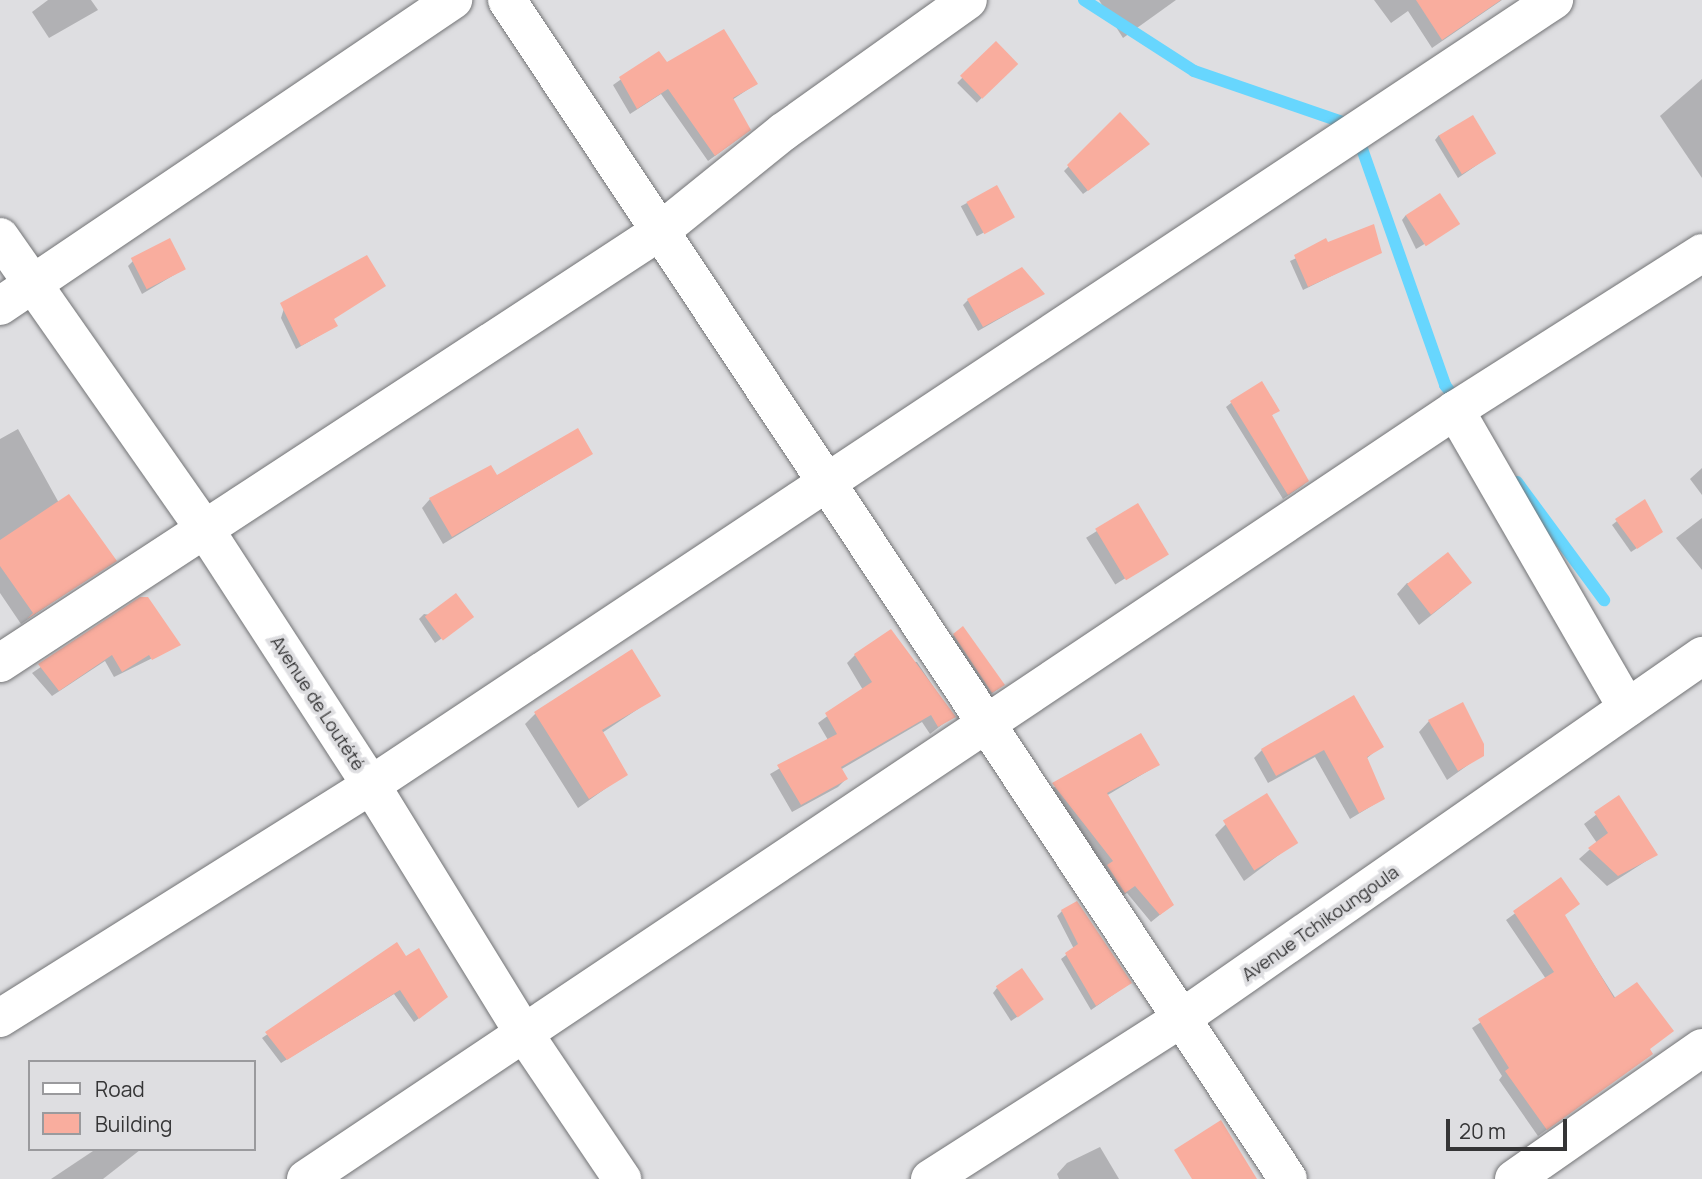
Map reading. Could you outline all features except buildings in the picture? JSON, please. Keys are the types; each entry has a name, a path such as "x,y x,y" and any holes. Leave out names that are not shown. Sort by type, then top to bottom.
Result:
{"street":[{"path":"0,306 453,0"},
{"path":"508,0 824,482 988,723 1288,1179"},
{"path":"0,663 659,232 783,131 968,0"},
{"path":"0,1017 371,785 1554,0"},
{"name":"Avenue de Loutété","path":"0,237 204,528 371,785 525,1035 622,1179"},
{"path":"306,1179 525,1035 1455,410 1702,253"},
{"path":"1455,410 1627,708"},
{"name":"Avenue Tchikoungoula","path":"930,1179 1182,1018 1627,708 1698,668"},
{"path":"1514,1179 1702,1048"}],"waterway":[{"path":"1084,0 1194,71 1354,126 1445,385 1458,402"},
{"path":"1517,482 1604,600"}]}
